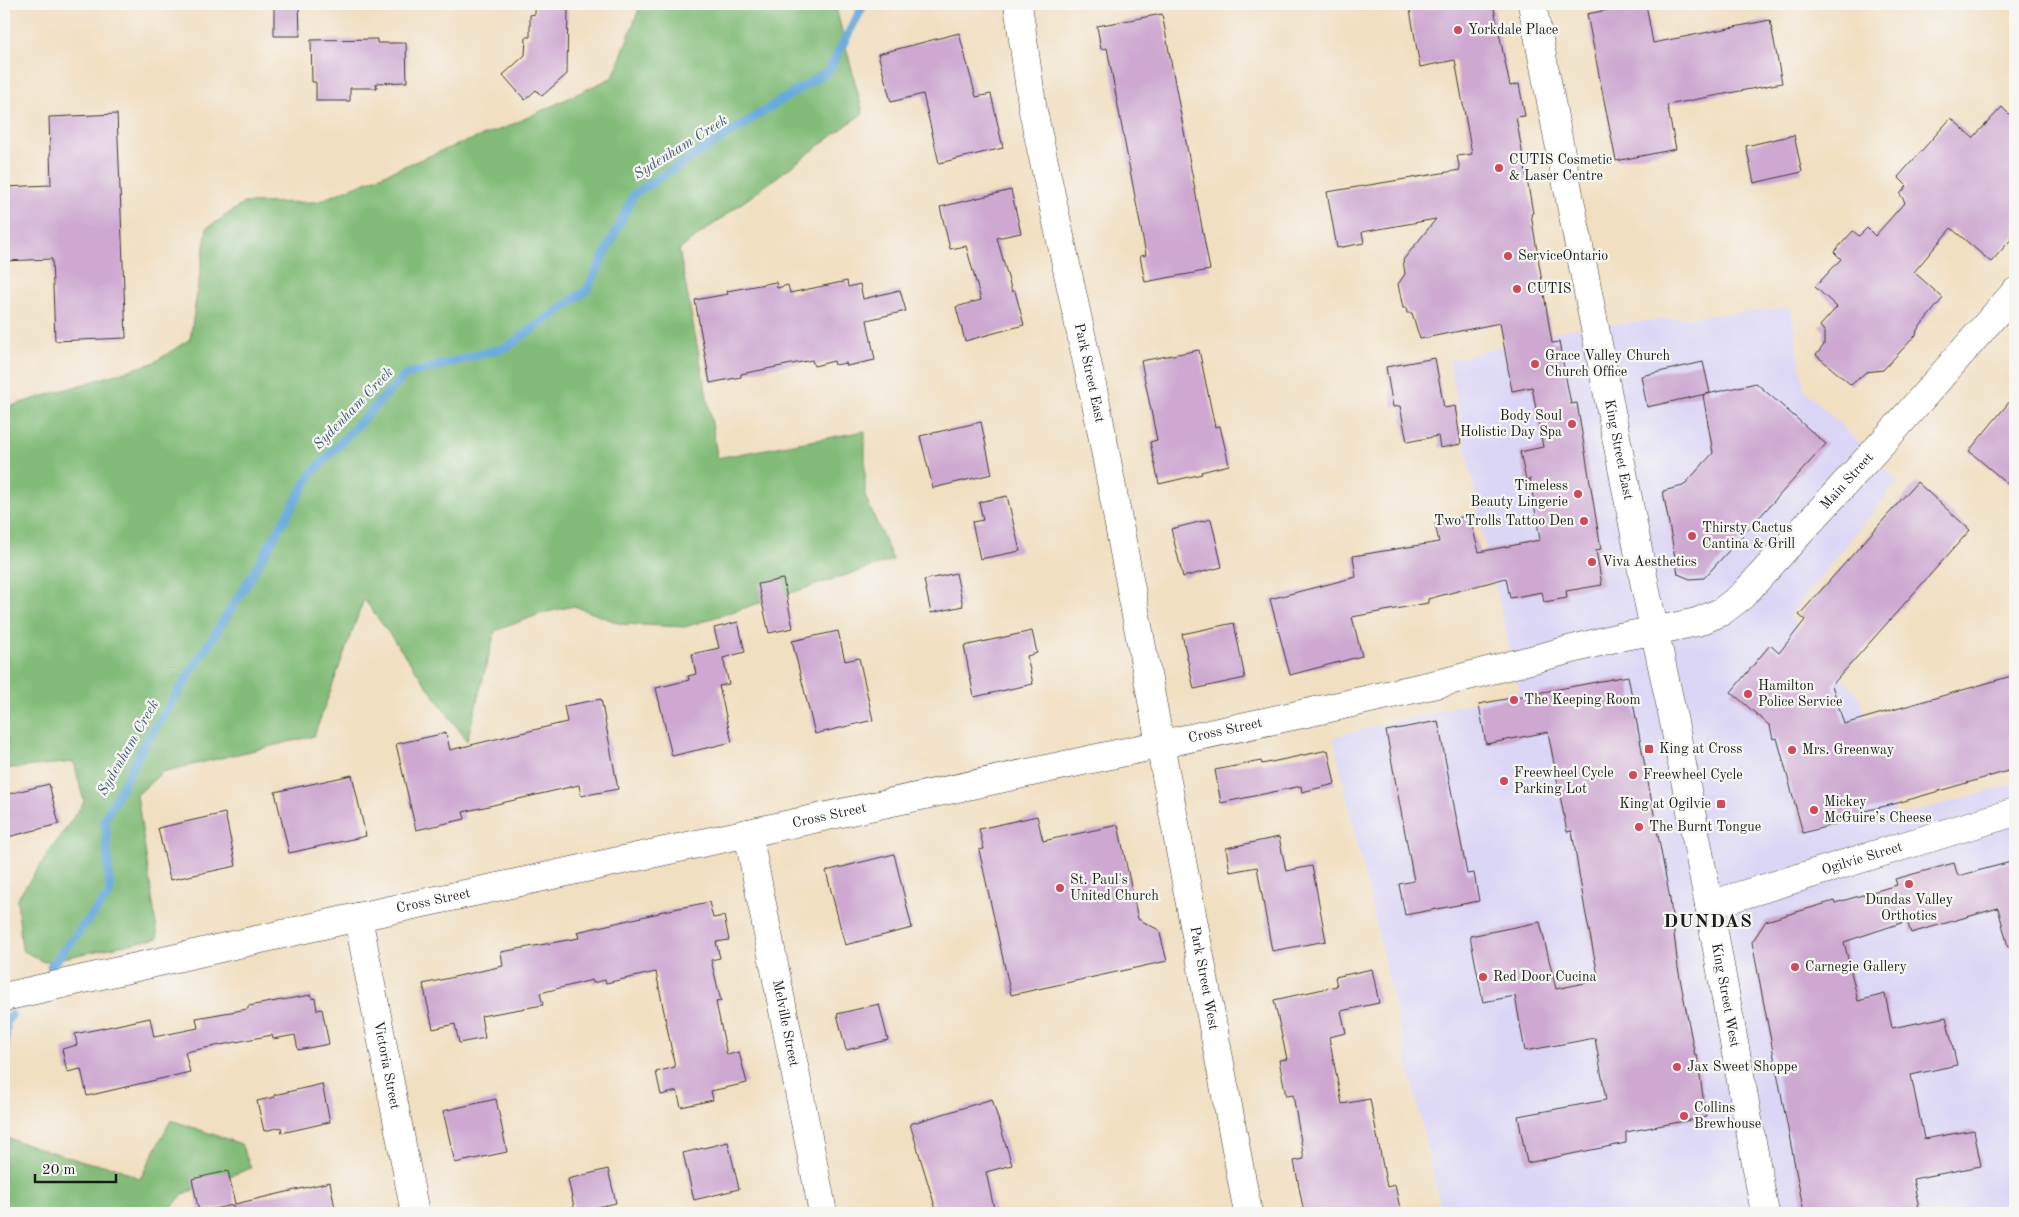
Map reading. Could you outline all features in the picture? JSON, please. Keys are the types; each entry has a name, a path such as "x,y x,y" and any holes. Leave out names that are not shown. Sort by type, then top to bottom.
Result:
{"street":[{"name":"Park Street East","path":"1018,4 1033,111 1098,413 1160,744"},
{"name":"King Street East","path":"1532,4 1654,631 1673,717"},
{"name":"Main Street","path":"1654,631 1698,622 1721,612 1742,596 1886,438 2015,292"},
{"name":"Cross Street","path":"4,996 358,916 1334,708 1445,682 1619,637 1654,631"},
{"name":"King Street West","path":"1673,717 1765,1213"},
{"name":"Park Street West","path":"1160,744 1248,1213"},
{"name":"Ogilvie Street","path":"1709,905 2015,812"},
{"name":"Melville Street","path":"748,833 823,1213"},
{"name":"Victoria Street","path":"358,916 415,1213"}],"shaded area":[{"path":"1791,308 1804,389 1898,481 1789,616 1860,698 1896,817 2015,784 2015,1213 1442,1213 1333,737 1520,691 1483,535 1449,361 1573,328"}],"green space":[{"path":"641,4 835,4 863,113 679,250 717,458 865,431 865,496 893,560 685,627 621,624 574,606 543,613 495,631 467,741 364,599 314,736 162,772 137,795 158,938 44,962 22,950 17,899 84,802 74,762 4,769 4,408 153,363 190,339 207,228 244,203 317,202 446,149 507,127 613,77"},
{"path":"171,1120 241,1144 251,1168 183,1194 167,1213 4,1213 4,1137 84,1162 115,1167 140,1179"}],"building":[{"path":"274,4 299,4 300,36 274,36"},
{"path":"535,4 568,4 567,74 542,96 536,90 525,100 503,75 525,55 526,37 530,37 530,15 535,14"},
{"path":"1409,4 1493,4 1510,86 1519,84 1525,116 1516,117 1533,213 1531,214 1552,343 1559,342 1571,404 1577,403 1601,549 1596,550 1602,585 1566,591 1567,598 1544,602 1542,592 1510,598 1506,578 1428,599 1428,603 1352,617 1362,656 1290,675 1270,599 1356,577 1353,556 1439,542 1435,524 1469,515 1479,552 1540,540 1530,479 1526,480 1520,452 1543,447 1532,387 1512,391 1500,323 1420,339 1412,313 1407,313 1406,308 1403,308 1398,284 1405,274 1403,260 1436,219 1362,232 1364,243 1337,248 1327,192 1460,170 1457,156 1472,154 1455,60 1420,67"},
{"path":"1646,4 1653,43 1770,20 1782,83 1667,105 1676,149 1616,161 1587,14"},
{"path":"1162,14 1210,270 1145,282 1140,256 1146,255 1107,48 1101,49 1097,26"},
{"path":"959,33 976,97 991,94 1003,148 939,163 923,94 891,102 878,54"},
{"path":"377,39 377,43 406,43 407,82 376,83 377,88 350,88 350,101 316,101 316,82 312,82 311,40"},
{"path":"2002,107 2015,120 2015,235 1991,262 1951,228 1914,272 1943,298 1917,330 1916,335 1883,370 1866,372 1851,385 1816,355 1824,345 1824,331 1820,326 1837,307 1815,287 1841,259 1834,252 1853,231 1859,236 1867,228 1875,236 1905,202 1900,194 1907,186 1898,177 1951,118 1973,138"},
{"path":"117,114 126,338 55,341 52,259 4,261 4,187 51,185 49,117"},
{"path":"1794,135 1802,172 1754,183 1746,146"},
{"path":"1011,190 1021,233 997,238 1012,292 1015,291 1024,325 965,341 956,307 981,300 966,246 950,249 940,207"},
{"path":"847,281 848,287 860,284 863,299 900,290 906,311 867,320 875,360 847,366 846,363 835,365 834,361 814,366 812,360 741,374 741,377 710,383 695,300 728,294 727,291 776,282 777,288 788,285 790,293"},
{"path":"1199,350 1215,427 1220,426 1229,465 1201,472 1202,474 1159,484 1150,442 1157,440 1141,361"},
{"path":"1435,358 1444,408 1455,406 1461,444 1440,448 1438,436 1407,442 1400,406 1393,407 1386,367"},
{"path":"1703,362 1710,393 1647,407 1641,376"},
{"path":"1756,383 1826,444 1704,578 1690,579 1678,574 1663,491 1683,486 1713,453 1703,395"},
{"path":"2015,395 2015,490 1969,451"},
{"path":"981,422 992,474 933,488 920,436"},
{"path":"1917,482 1970,530 1832,685 1844,724 2015,675 2015,769 1860,812 1858,818 1803,833 1777,738 1773,739 1770,726 1731,692 1770,645 1779,653 1805,620 1799,615"},
{"path":"1007,496 1020,551 980,559 972,522 983,520 979,502"},
{"path":"1211,519 1222,567 1183,577 1171,529"},
{"path":"956,573 963,606 931,613 924,580"},
{"path":"783,579 793,628 769,633 758,584"},
{"path":"738,622 745,652 723,658 729,684 719,686 732,742 672,756 656,688 689,680 688,676 696,674 692,654 719,648 714,628"},
{"path":"1234,623 1245,678 1194,689 1182,634"},
{"path":"838,631 845,661 859,658 873,720 815,734 792,641"},
{"path":"1032,631 1037,653 1027,656 1033,684 974,697 964,646"},
{"path":"1628,676 1670,899 1678,968 1695,1056 1697,1056 1706,1117 1626,1132 1626,1143 1527,1163 1518,1116 1606,1100 1595,1038 1525,1051 1515,996 1483,1002 1470,936 1540,922 1556,989 1599,980 1572,831 1567,832 1548,732 1486,744 1479,704"},
{"path":"601,699 618,789 581,796 579,785 463,812 465,819 416,830 396,744 446,733 450,750 567,722 564,706"},
{"path":"1438,721 1467,874 1474,873 1479,901 1405,915 1399,884 1414,881 1386,731"},
{"path":"1328,750 1335,784 1302,792 1301,786 1221,803 1215,770 1261,761 1262,764"},
{"path":"352,775 366,836 289,853 275,792"},
{"path":"49,784 59,824 4,838 4,795"},
{"path":"225,813 236,866 170,880 158,828"},
{"name":"St. Paul's United Church","path":"1037,816 1043,841 1118,825 1138,919 1159,930 1167,961 1011,995 979,850 984,849 979,829"},
{"path":"1279,837 1286,871 1312,866 1326,941 1272,951 1257,867 1230,872 1226,848"},
{"path":"894,854 912,928 845,945 826,871"},
{"path":"2015,861 2015,946 2008,947 1998,908 1911,933 1907,921 1844,942 1858,1001 1885,994 1892,1028 1946,1017 1957,1065 1911,1075 1924,1139 1974,1130 1981,1166 1913,1179 1920,1213 1804,1213 1752,942 1766,921 1897,885 1895,879 1954,863 1958,876"},
{"path":"709,902 713,918 724,916 729,940 716,942 720,958 711,960 721,1001 716,1002 727,1055 739,1052 747,1083 711,1091 713,1100 681,1107 677,1091 661,1095 656,1072 675,1067 656,972 606,983 605,980 593,983 592,980 540,993 543,1005 481,1016 485,1038 459,1043 455,1024 433,1029 423,984 503,966 501,952 579,938 577,932"},
{"path":"1372,969 1379,1003 1341,1011 1346,1033 1329,1037 1342,1104 1370,1099 1387,1187 1395,1185 1401,1213 1304,1213 1294,1161 1304,1159 1293,1095 1286,1096 1279,1060 1287,1059 1274,1000 1337,986 1335,977"},
{"path":"311,995 312,999 315,998 317,1010 322,1009 329,1044 298,1050 295,1035 273,1039 272,1035 185,1052 190,1072 87,1096 81,1069 67,1072 62,1049 77,1045 75,1034 150,1018 154,1037 198,1028 196,1018 248,1009 248,1006"},
{"path":"879,1004 888,1040 846,1050 837,1014"},
{"path":"322,1084 330,1122 282,1133 281,1127 264,1131 257,1101 275,1097 274,1095"},
{"path":"496,1099 507,1152 455,1163 443,1111"},
{"path":"992,1099 1012,1165 986,1172 995,1213 937,1213 910,1124"},
{"path":"728,1142 739,1189 694,1200 683,1153"},
{"path":"608,1169 616,1203 575,1212 568,1179"},
{"path":"228,1171 235,1204 330,1182 336,1213 234,1213 233,1205 199,1212 192,1179"}],"waterway":[{"name":"Sydenham Creek","path":"51,966 110,893 105,819 144,745 245,587 311,474 405,375 507,347 587,290 634,194 829,70 864,4"},
{"name":"Sydenham Creek","path":"4,1069 6,1022 11,1015"}],"place":[{"name":"Yorkdale Place","path":"1458,30"},
{"name":"CUTIS Cosmetic & Laser Centre","path":"1499,168"},
{"name":"ServiceOntario","path":"1508,256"},
{"name":"CUTIS","path":"1517,289"},
{"name":"Grace Valley Church Church Office","path":"1535,364"},
{"name":"Body Soul Holistic Day Spa","path":"1572,424"},
{"name":"Timeless Beauty Lingerie","path":"1578,494"},
{"name":"Two Trolls Tattoo Den","path":"1584,521"},
{"name":"Thirsty Cactus Cantina & Grill","path":"1692,536"},
{"name":"Viva Aesthetics","path":"1592,562"},
{"name":"Hamilton Police Service","path":"1748,694"},
{"name":"The Keeping Room","path":"1514,700"},
{"name":"King at Cross","path":"1649,749"},
{"name":"Mrs. Greenway","path":"1792,750"},
{"name":"Freewheel Cycle","path":"1633,775"},
{"name":"Freewheel Cycle Parking Lot","path":"1504,781"},
{"name":"King at Ogilvie","path":"1721,804"},
{"name":"Mickey McGuire’s Cheese","path":"1814,810"},
{"name":"The Burnt Tongue","path":"1639,827"},
{"name":"Dundas Valley Orthotics","path":"1909,884"},
{"name":"St. Paul's United Church","path":"1060,888"},
{"name":"Carnegie Gallery","path":"1795,967"},
{"name":"Red Door Cucina","path":"1483,977"},
{"name":"Jax Sweet Shoppe","path":"1677,1067"},
{"name":"Collins Brewhouse","path":"1684,1116"}],"district":[{"name":"DUNDAS","path":"1708,922"}]}
